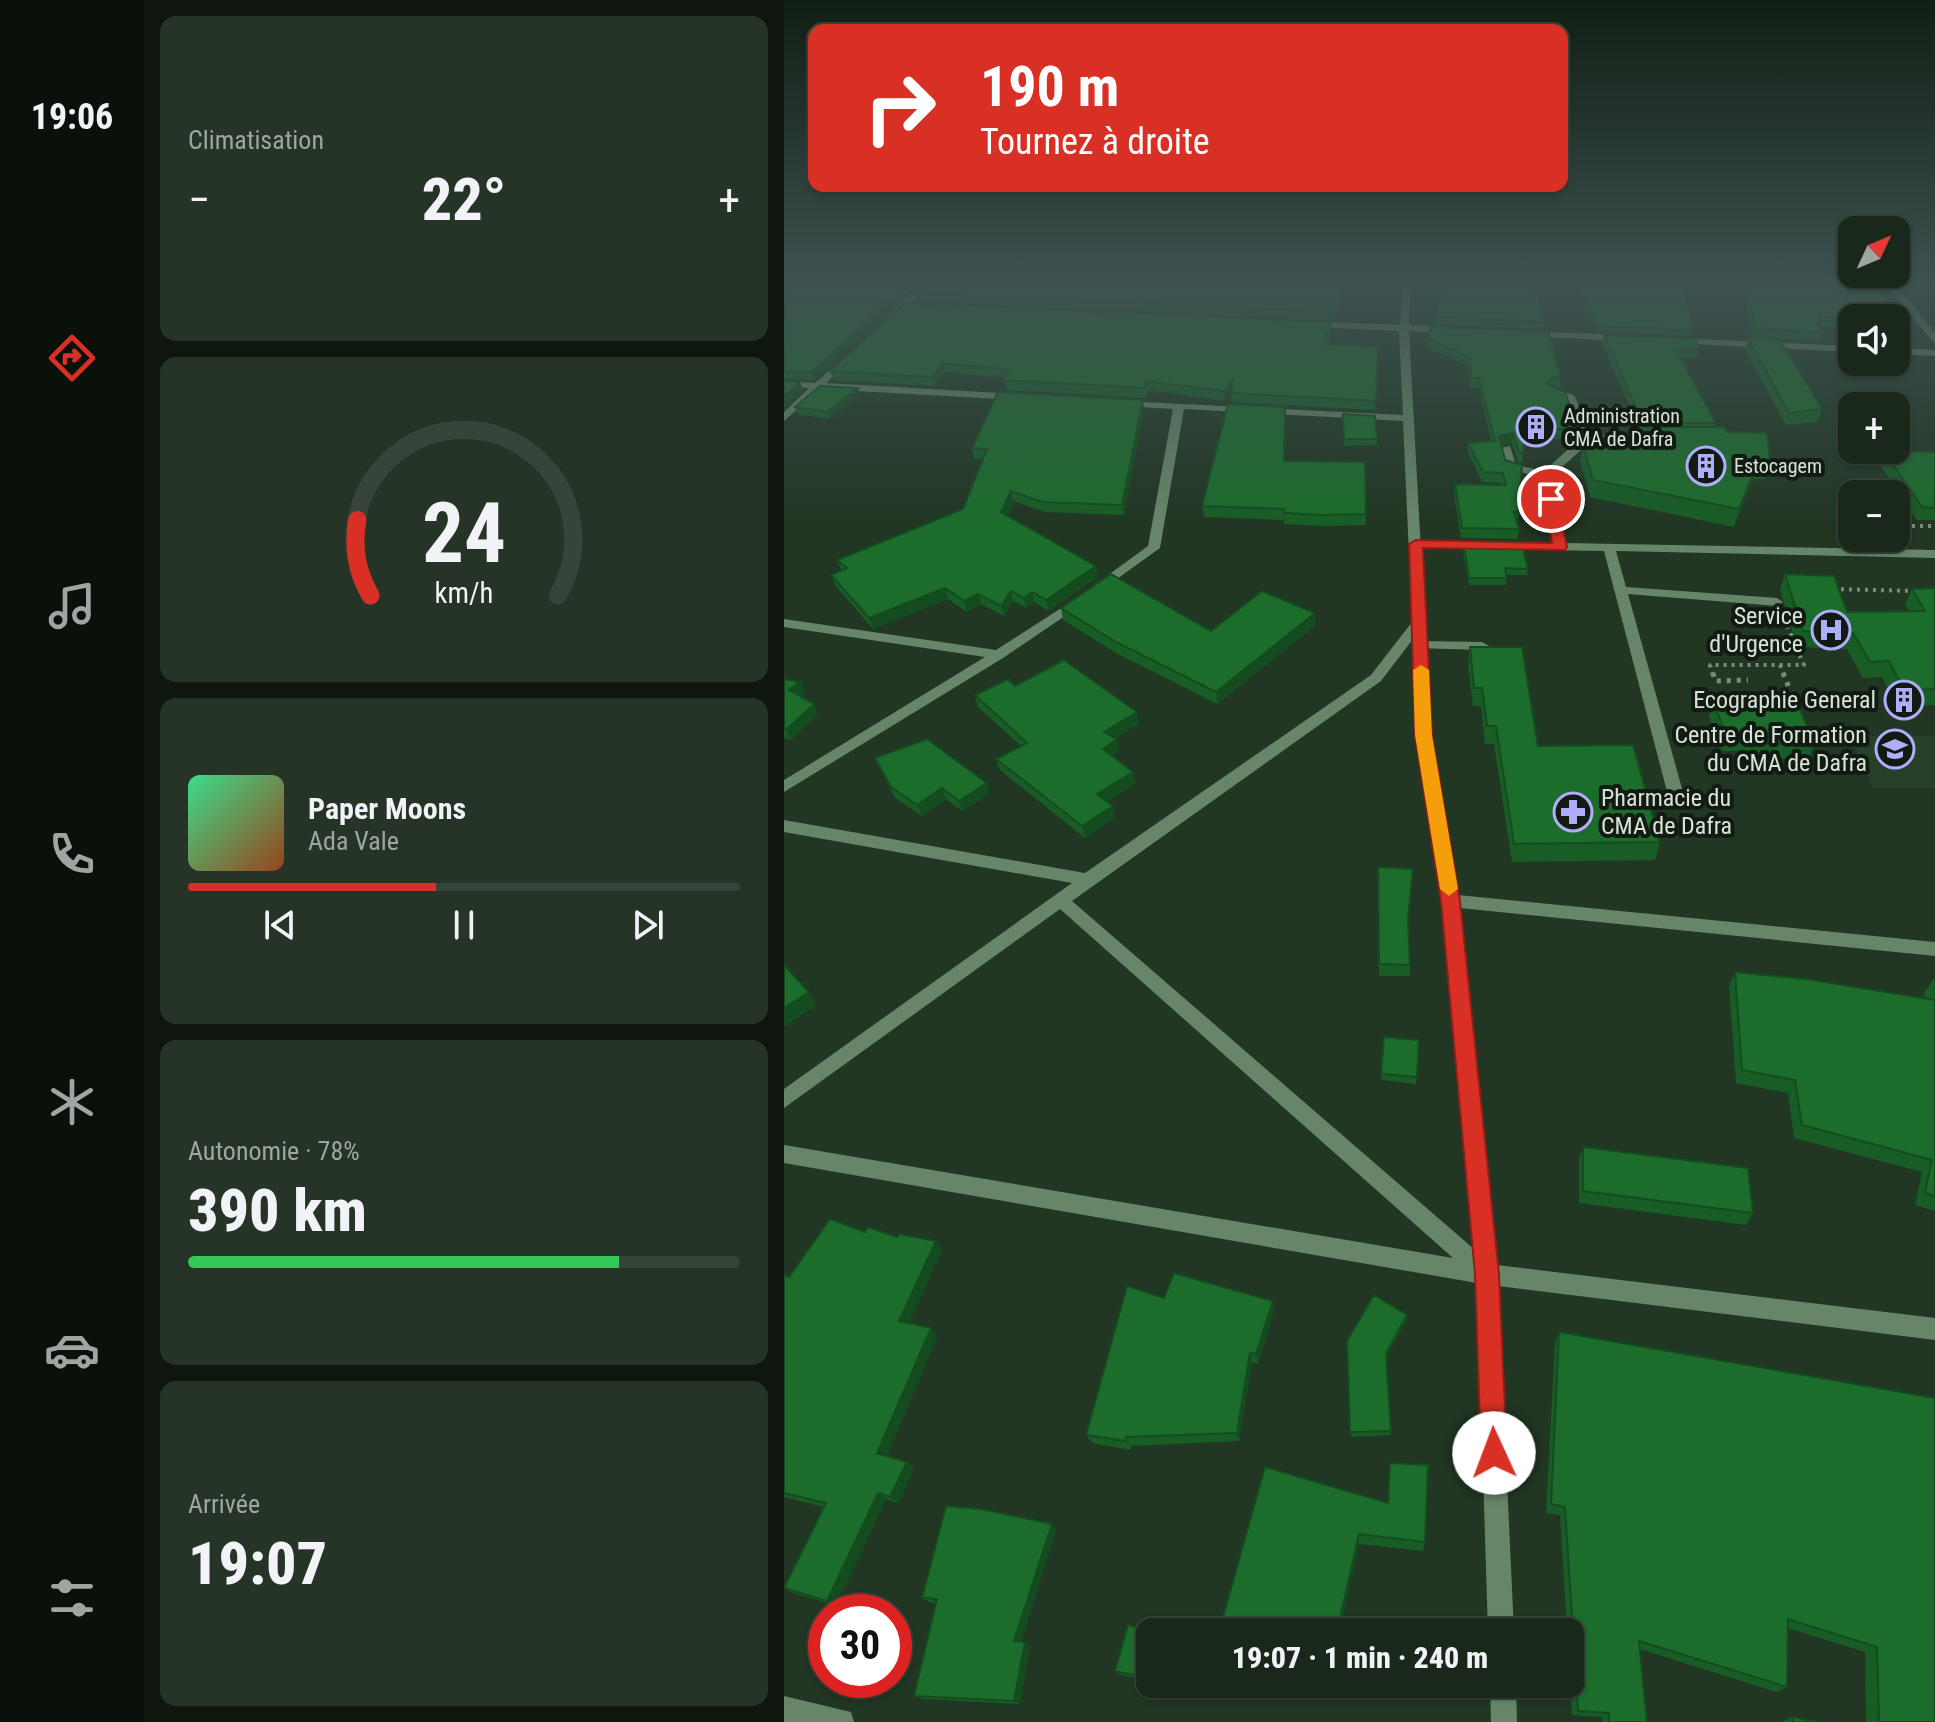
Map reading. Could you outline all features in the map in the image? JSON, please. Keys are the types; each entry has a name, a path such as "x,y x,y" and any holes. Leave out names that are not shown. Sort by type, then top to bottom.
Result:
{"street":[{"path":"784,418 842,362"},
{"path":"1406,362 1424,735 1451,901 1487,1274 1500,1618"},
{"path":"784,384 1037,398"},
{"path":"1553,392 1570,397 1588,438"},
{"path":"1116,402 1410,418"},
{"path":"784,787 998,655 1154,548 1179,406"},
{"path":"1546,475 1588,438 1676,438"},
{"path":"1506,448 1511,467 1546,475"},
{"path":"1546,475 1560,547"},
{"path":"1416,544 1935,554"},
{"path":"1609,548 1678,803"},
{"path":"1621,590 1780,608"},
{"path":"784,1100 1088,880 1376,678 1419,622"},
{"path":"784,623 998,655"},
{"path":"1420,645 1482,646"},
{"path":"784,826 1088,880"},
{"path":"1060,900 1487,1274"},
{"path":"1451,901 1935,949"},
{"path":"784,1154 1487,1274 1935,1329"},
{"path":"1503,1698 1504,1722"},
{"path":"784,1709 841,1722"}],"path":[{"path":"1910,526 1935,526"},
{"path":"1825,589 1920,591"},
{"path":"1748,680 1715,681 1710,665 1804,665 1780,608"},
{"path":"1780,665 1797,706"},
{"path":"1808,734 1820,762 1862,763"}],"shaded area":[{"name":"Centre de Formation du CMA de Dafra","path":"1850,736 1935,736 1935,788 1873,788"}],"building":[{"path":"784,362 822,362 812,372 784,371"},
{"path":"839,362 1377,362 1376,401 1231,393 1234,378 1224,391 1146,381 1145,388 1004,380 1009,369 942,363 933,377 830,371"},
{"path":"1470,362 1557,362 1561,378 1553,377 1547,384 1565,392 1578,428 1525,431 1523,453 1519,452 1513,433 1499,436 1505,460 1522,465 1519,511 1514,512 1519,529 1462,528 1455,484 1506,485 1503,473 1483,472 1468,443 1495,441 1479,378 1471,378"},
{"path":"1616,362 1683,362 1716,423 1643,423"},
{"path":"1761,362 1794,362 1822,409 1789,413"},
{"path":"784,381 800,382 784,397"},
{"path":"820,386 858,388 827,412 795,407"},
{"path":"998,392 1143,400 1122,505 1043,502 1011,491 1001,512 1096,566 1046,600 1032,592 1024,598 1011,591 1001,606 978,594 964,601 945,588 869,618 831,575 847,568 837,560 963,509 987,449 972,449"},
{"path":"1228,404 1285,407 1284,461 1365,462 1366,514 1322,515 1284,513 1284,509 1202,506"},
{"path":"1343,414 1375,416 1377,439 1344,439"},
{"path":"1648,427 1725,427 1727,432 1767,433 1770,462 1758,462 1739,509 1593,480 1583,444 1655,444"},
{"path":"1910,452 1935,452 1935,508 1922,507 1910,489 1910,480 1904,480 1893,464 1910,464"},
{"path":"1464,545 1522,546 1528,569 1505,568 1507,578 1469,578"},
{"path":"1111,574 1211,631 1262,591 1315,613 1216,692 1116,642 1061,608"},
{"path":"1785,574 1834,576 1847,612 1925,611 1912,589 1935,588 1935,689 1904,690 1889,661 1870,662 1853,633 1803,631"},
{"path":"1470,647 1522,647 1538,746 1633,745 1660,842 1514,844 1496,726 1487,726 1482,688 1474,688"},
{"path":"1064,660 1137,712 1104,732 1117,739 1103,749 1133,772 1097,794 1113,806 1082,826 996,759 1027,743 975,695 1008,679 1015,686"},
{"path":"784,679 800,682 789,690 814,704 786,730 784,729"},
{"path":"1796,701 1815,743 1757,744 1753,736 1727,736 1713,703"},
{"path":"927,739 987,783 959,801 942,788 917,805 891,787 875,758"},
{"path":"1378,867 1413,869 1408,919 1410,965 1379,964"},
{"path":"784,965 809,992 784,1008"},
{"path":"1735,972 1806,979 1935,1000 1935,1196 1925,1193 1932,1160 1802,1125 1795,1080 1742,1070"},
{"path":"1384,1037 1419,1040 1417,1077 1381,1074"},
{"path":"1583,1147 1748,1168 1753,1213 1583,1191"},
{"path":"830,1219 865,1232 868,1227 897,1237 899,1234 936,1241 899,1321 931,1328 877,1453 907,1462 890,1497 878,1493 830,1594 808,1595 784,1588 826,1503 784,1493 784,1275 789,1277"},
{"path":"1174,1273 1273,1301 1256,1354 1250,1353 1237,1433 1126,1437 1126,1441 1086,1435 1127,1286 1164,1298"},
{"path":"1374,1295 1407,1315 1386,1354 1391,1431 1350,1432 1347,1341"},
{"path":"1559,1332 1935,1398 1935,1722 1879,1722 1877,1647 1788,1619 1787,1687 1639,1641 1647,1722 1609,1722 1609,1713 1578,1711 1577,1698 1584,1698 1584,1618 1572,1618 1565,1507 1551,1504"},
{"path":"1390,1463 1428,1465 1425,1542 1359,1534 1340,1618 1223,1618 1265,1467 1388,1503"},
{"path":"946,1506 981,1509 1052,1524 1014,1641 1025,1642 1014,1701 914,1696 937,1599 922,1598"},
{"path":"1128,1625 1136,1627 1136,1676 1115,1671"},
{"path":"1792,1717 1817,1722 1793,1722"}],"slow traffic":[{"path":"1421,670 1424,735 1449,889"}],"place":[{"name":"Administration CMA de Dafra","path":"1536,427"},
{"name":"Estocagem","path":"1706,466"},
{"name":"Service d'Urgence","path":"1831,630"},
{"name":"Ecographie General","path":"1904,700"},
{"name":"Centre de Formation du CMA de Dafra","path":"1895,749"},
{"name":"Pharmacie du CMA de Dafra","path":"1573,812"}],"route":[{"path":"1494,1453 1487,1274 1451,901 1424,735 1416,544 1560,547 1551,499"}]}
